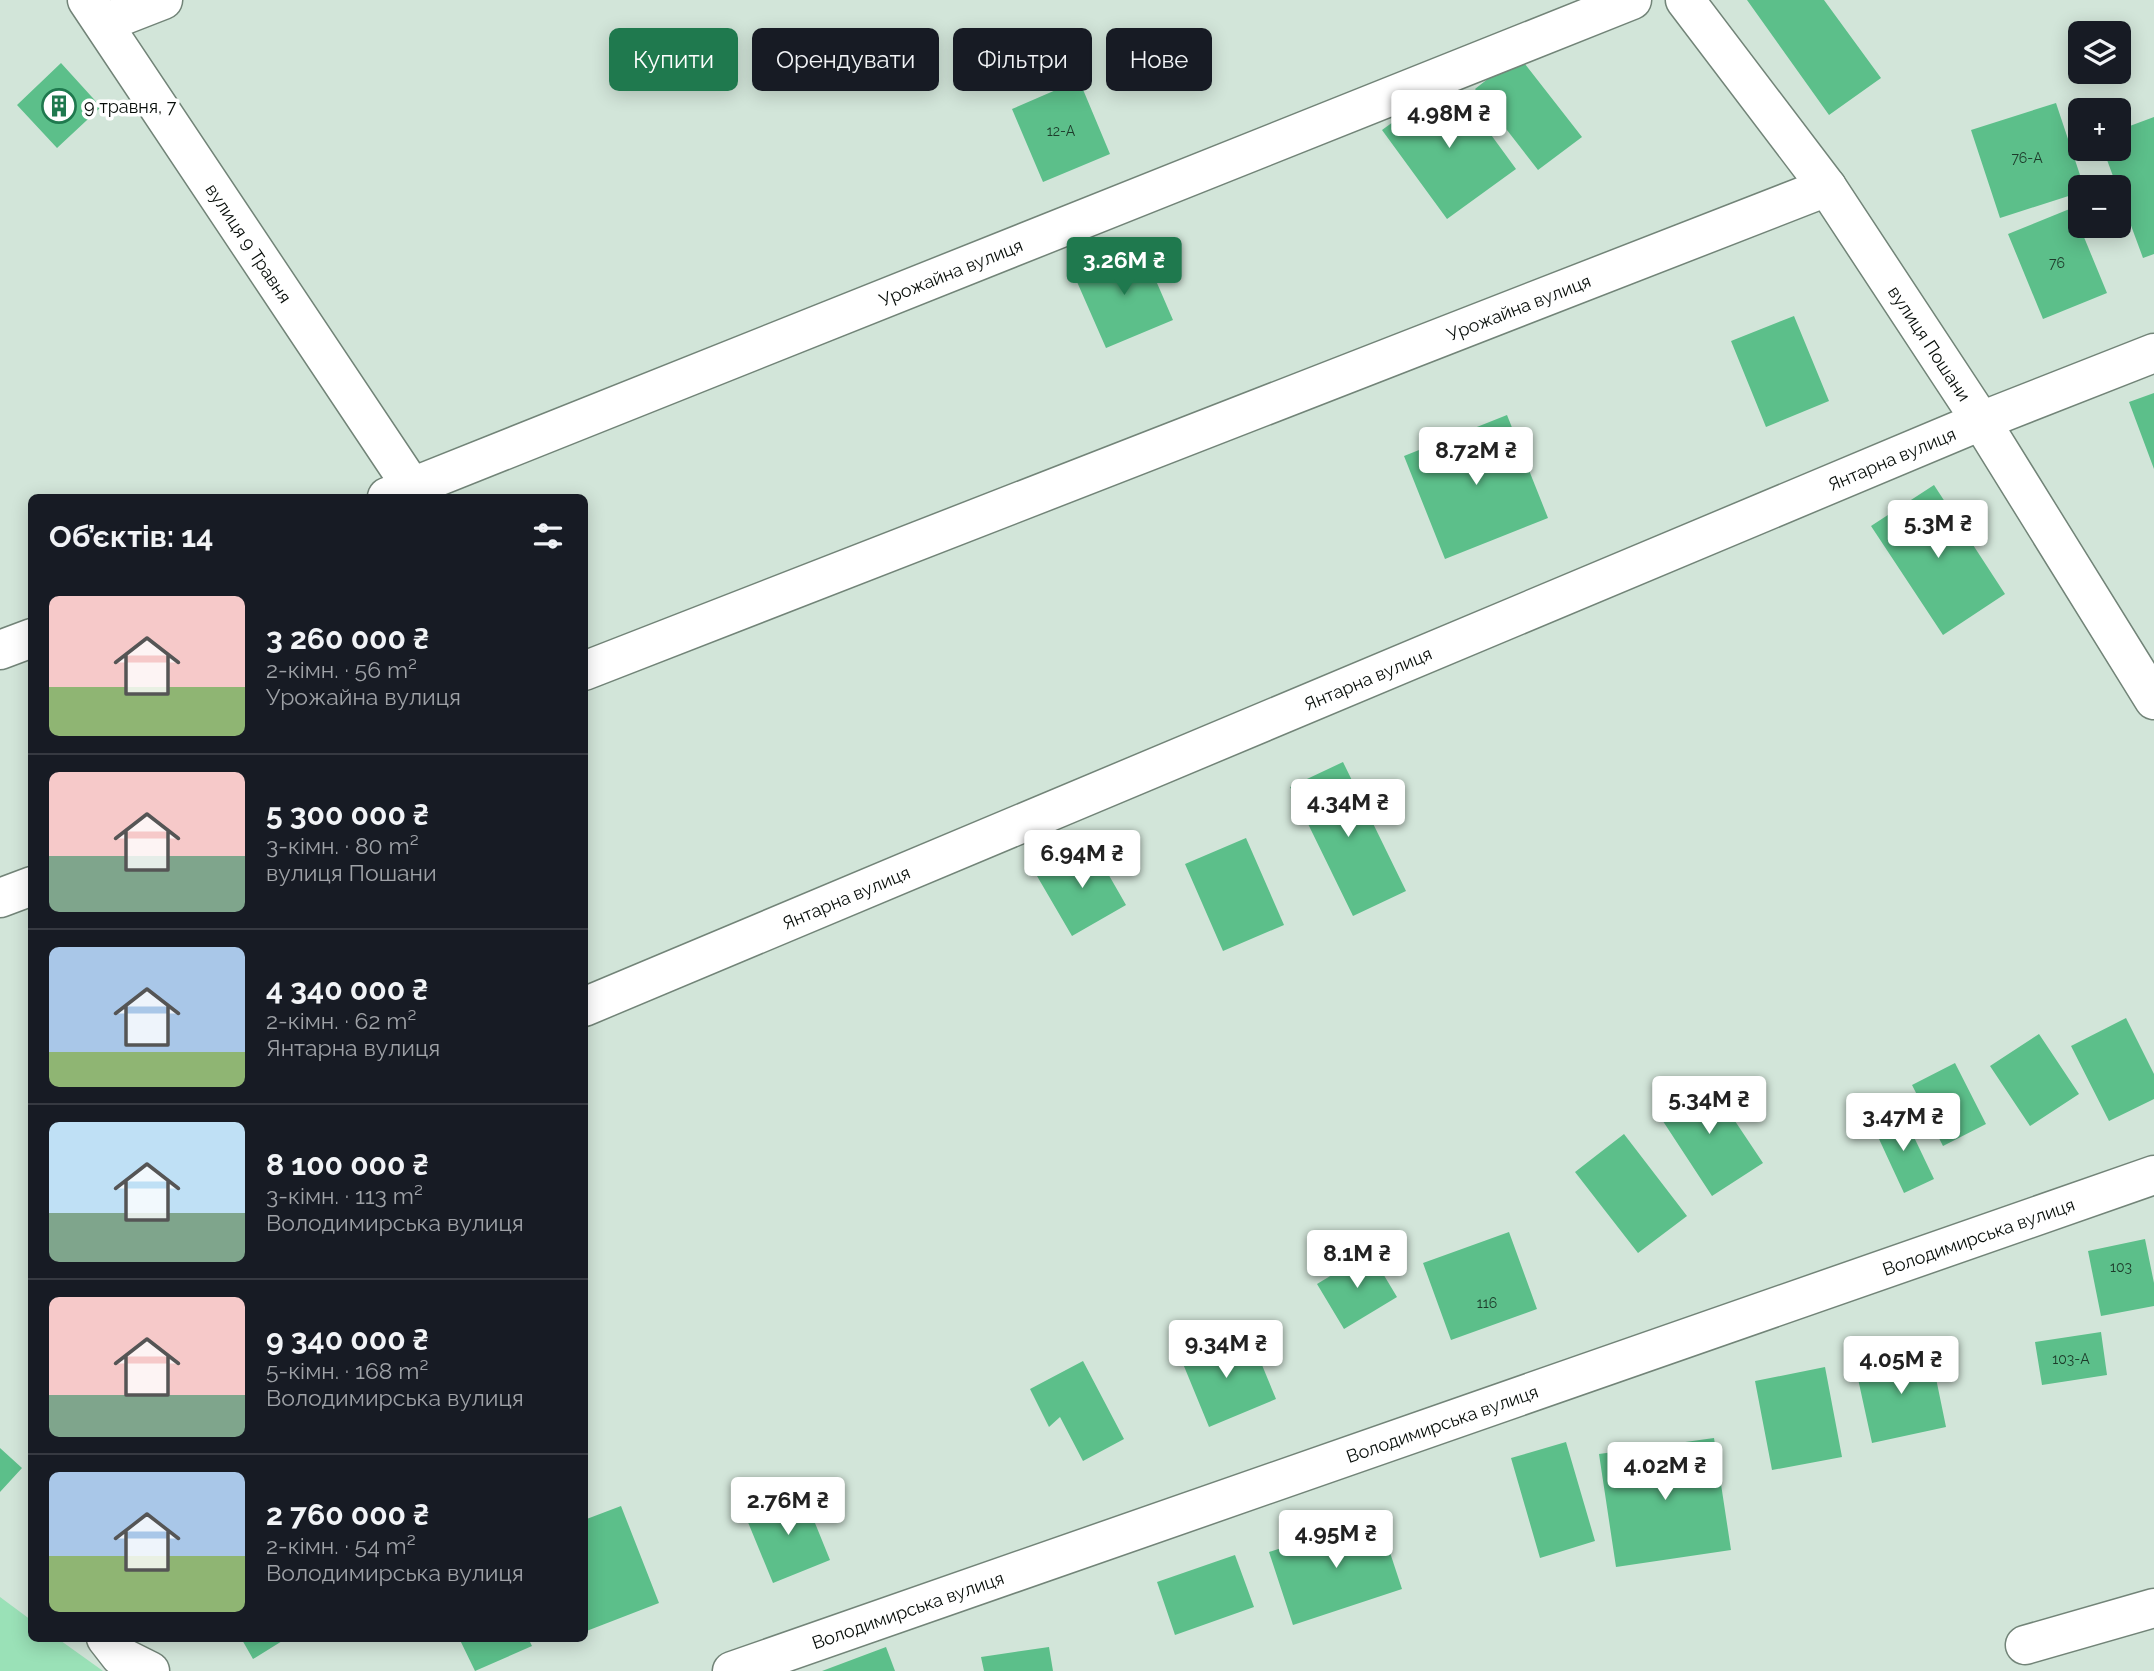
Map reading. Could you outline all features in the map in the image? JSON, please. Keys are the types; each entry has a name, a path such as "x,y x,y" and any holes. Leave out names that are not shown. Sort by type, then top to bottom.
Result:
{"street":[{"path":"96,12 163,0"},
{"name":"Урожайна вулиця","path":"399,492 1632,0"},
{"name":"вулиця Пошани","path":"1685,0 1827,187 1981,421 2154,700"},
{"name":"вулиця 9 Травня","path":"96,12 399,492"},
{"name":"Урожайна вулиця","path":"588,669 1827,187"},
{"name":"Янтарна вулиця","path":"588,1005 1981,421 2154,353"},
{"path":"0,650 28,640"},
{"path":"0,898 28,888"},
{"name":"Володимирська вулиця","path":"733,1671 2154,1175"},
{"path":"2025,1646 2154,1608"},
{"path":"109,1642 120,1656 150,1671"}],"green space":[{"path":"0,1597 28,1618 28,1642 63,1642 103,1671 0,1671"}],"building":[{"path":"1747,0 1824,0 1881,78 1829,115"},
{"path":"1518,55 1582,137 1538,170 1475,89"},
{"name":"9 травня, 7","path":"61,63 101,107 57,148 17,105"},
{"path":"1451,80 1516,169 1447,219 1382,130"},
{"path":"1054,91 1084,91 1110,154 1043,182 1012,109"},
{"path":"2056,103 2068,139 2068,161 2075,161 2080,175 2068,175 2068,196 2000,218 1971,130"},
{"path":"2154,117 2154,254 2143,258 2131,226 2131,175 2113,175 2107,161 2131,161 2131,126"},
{"path":"2068,210 2068,238 2084,238 2107,293 2043,319 2008,234"},
{"path":"1141,246 1173,320 1106,348 1074,275"},
{"path":"1794,316 1829,401 1766,427 1731,341"},
{"path":"2154,393 2154,469 2129,402"},
{"path":"1507,415 1548,518 1445,559 1404,456"},
{"path":"1934,485 2005,594 1943,635 1871,526"},
{"path":"1343,762 1406,891 1353,916 1290,787"},
{"path":"1246,838 1284,925 1223,951 1185,864"},
{"path":"1091,844 1126,905 1072,936 1037,876"},
{"path":"2126,1018 2154,1074 2154,1099 2109,1121 2071,1046"},
{"path":"2039,1034 2079,1094 2030,1126 1990,1066"},
{"path":"1955,1063 1986,1124 1943,1146 1912,1085"},
{"path":"1705,1076 1763,1163 1712,1196 1655,1109"},
{"path":"1902,1112 1934,1179 1904,1193 1873,1126"},
{"path":"1624,1134 1687,1216 1638,1253 1575,1172"},
{"path":"1509,1232 1537,1309 1451,1340 1423,1263"},
{"path":"2145,1239 2154,1283 2154,1306 2101,1316 2088,1251"},
{"path":"1370,1252 1397,1297 1344,1329 1317,1284"},
{"path":"2101,1332 2107,1375 2042,1385 2035,1342"},
{"path":"1228,1334 1237,1355 1255,1348 1276,1399 1209,1427 1179,1354"},
{"path":"1930,1349 1946,1427 1872,1443 1855,1365"},
{"path":"1083,1361 1124,1439 1083,1461 1060,1417 1049,1427 1030,1389"},
{"path":"1825,1367 1842,1457 1772,1470 1755,1381"},
{"path":"1714,1438 1731,1550 1616,1567 1599,1454"},
{"path":"1566,1442 1595,1541 1540,1558 1511,1458"},
{"path":"0,1448 22,1468 0,1492"},
{"path":"802,1491 830,1560 773,1583 745,1515"},
{"path":"621,1506 659,1603 588,1630 588,1518"},
{"path":"1378,1516 1402,1589 1293,1625 1269,1552"},
{"path":"1235,1555 1254,1607 1175,1635 1157,1582"},
{"path":"243,1642 281,1642 253,1659"},
{"path":"461,1642 530,1642 532,1646 475,1671"},
{"path":"886,1647 895,1671 822,1671"},
{"path":"1049,1647 1053,1671 984,1671 981,1657"}],"place":[{"name":"9 травня, 7","path":"59,106"}]}
